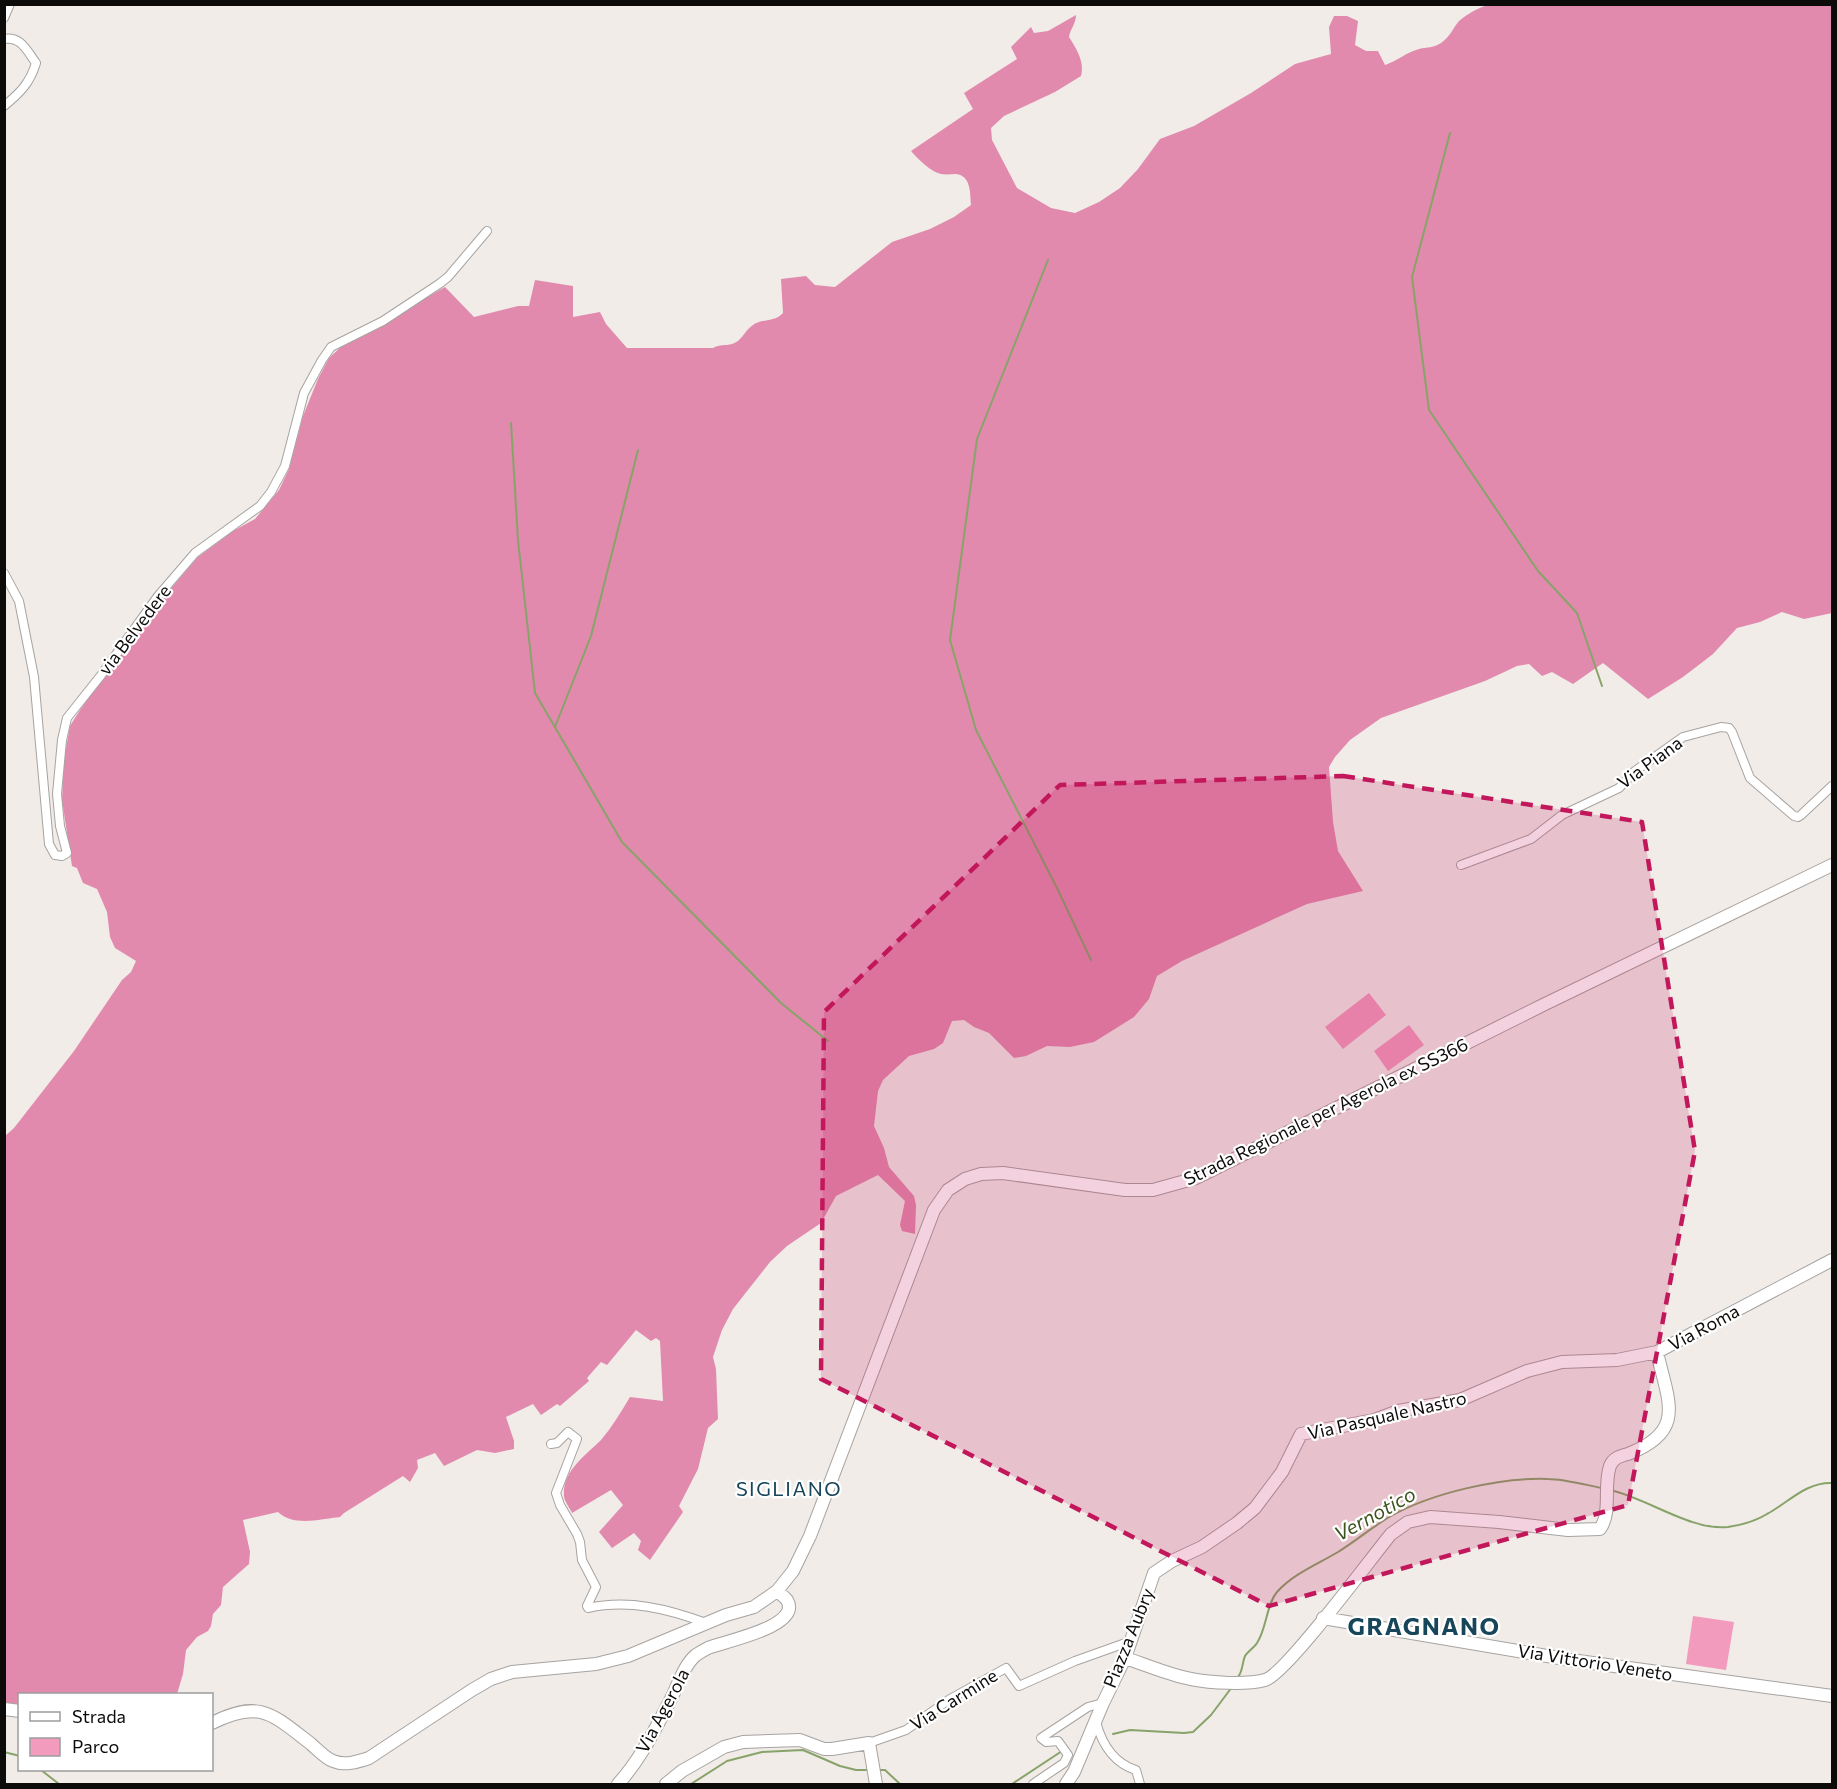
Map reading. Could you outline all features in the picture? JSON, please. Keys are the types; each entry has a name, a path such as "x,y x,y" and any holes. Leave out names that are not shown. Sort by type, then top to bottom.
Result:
{"street":[{"path":"4,18 10,4"},
{"path":"4,39 12,38 20,41 36,63 32,76 24,89 4,106"},
{"name":"via Belvedere","path":"4,573 20,601 34,676 49,844 55,855 62,856 67,853 60,826 57,794 62,740 67,718 159,596 195,554 260,506 271,492 285,466 304,393 332,347 383,321 439,284 448,277 487,231"},
{"name":"Via Piana","path":"1461,865 1532,839 1562,815 1619,788 1635,771 1671,744 1683,737 1721,727 1729,728 1732,732 1750,778 1794,816 1802,815 1833,786"},
{"name":"Strada Regionale per Agerola ex SS366","path":"213,1723 245,1711 265,1712 280,1720 332,1761 349,1764 369,1758 472,1689 491,1679 512,1672 596,1664 628,1656 706,1623 754,1607 777,1591 793,1571 810,1536 934,1210 948,1190 965,1179 992,1173 1125,1190 1153,1190 1196,1178 1554,1000 1833,865"},
{"name":"Via Roma","path":"1565,1361 1617,1360 1657,1352 1833,1260"},
{"path":"1125,1658 1191,1679 1226,1682 1265,1680 1273,1676 1293,1657 1390,1534 1408,1522 1430,1517 1568,1530 1600,1529 1603,1525 1607,1500 1610,1466 1616,1458 1654,1442 1667,1424 1670,1411 1657,1352"},
{"name":"Via Pasquale Nastro","path":"1154,1573 1172,1561 1202,1547 1255,1508 1282,1472 1301,1434 1374,1420 1398,1411 1460,1400 1527,1371 1565,1361"},
{"path":"551,1444 556,1443 568,1432 577,1439 556,1493 580,1542 582,1560 596,1587 588,1608 600,1605 656,1607 706,1623"},
{"name":"Piazza Aubry","path":"1066,1785 1096,1722 1102,1703 1125,1658 1154,1573"},
{"name":"Via Agerola","path":"618,1785 642,1753 689,1662 708,1648 770,1628 787,1612 789,1605 777,1591"},
{"name":"Via Vittorio Veneto","path":"1323,1618 1571,1660 1833,1696"},
{"name":"Via Carmine","path":"870,1749 906,1730 950,1699 1006,1668 1019,1686 1075,1661 1131,1641"},
{"path":"1033,1785 1064,1762 1068,1755 1058,1741 1046,1742 1041,1738 1088,1707 1102,1703"},
{"path":"1096,1722 1104,1743 1113,1757 1125,1767 1136,1770 1140,1785"},
{"path":"666,1785 682,1771 724,1747 743,1742 800,1740 824,1749 870,1749 876,1785"}],"highlighted area":[{"path":"1343,776 1642,822 1695,1151 1628,1505 1269,1606 821,1379 824,1012 1060,785"}],"green space":[{"path":"1369,993 1386,1015 1343,1049 1325,1027"},
{"path":"1409,1025 1424,1045 1388,1071 1374,1051"},
{"path":"1693,1616 1734,1622 1726,1670 1686,1664"}],"shaded area":[{"path":"1488,5 1832,5 1832,613 1804,619 1782,612 1760,622 1737,628 1713,654 1683,677 1648,699 1603,663 1573,684 1552,672 1542,676 1529,664 1517,666 1485,681 1381,718 1350,740 1329,767 1333,822 1338,851 1363,891 1307,904 1182,961 1157,976 1149,999 1134,1017 1094,1042 1070,1047 1047,1046 1026,1056 1014,1058 989,1033 964,1020 952,1021 943,1043 934,1049 909,1056 883,1080 878,1091 874,1126 884,1148 889,1167 914,1196 915,1234 902,1231 900,1225 905,1201 878,1175 836,1196 821,1223 787,1246 770,1262 733,1309 722,1330 713,1357 716,1369 718,1419 708,1428 698,1469 679,1506 683,1512 650,1560 638,1550 641,1541 634,1533 612,1548 599,1532 623,1505 611,1490 572,1513 564,1496 564,1487 571,1471 605,1435 630,1397 663,1401 660,1341 656,1338 651,1341 636,1330 607,1365 601,1362 587,1378 589,1381 560,1406 557,1404 541,1415 533,1404 506,1417 514,1441 514,1449 495,1453 477,1450 444,1466 435,1453 417,1460 418,1468 410,1482 403,1476 340,1517 299,1521 284,1517 278,1512 243,1520 250,1552 249,1564 223,1587 221,1605 213,1614 211,1626 186,1650 183,1674 177,1693 18,1693 18,1707 5,1705 5,1136 14,1128 74,1051 122,980 131,972 136,961 115,948 110,937 107,912 97,889 83,883 77,868 72,866 62,800 64,759 70,726 155,607 198,557 233,531 255,519 279,490 289,469 303,416 329,358 343,345 445,287 474,317 518,306 529,306 535,280 573,286 573,317 600,312 606,324 627,348 713,348 735,343 753,325 776,318 783,313 781,279 806,276 815,285 835,287 892,242 930,229 971,205 969,185 965,178 961,175 933,171 911,151 973,109 964,93 1017,59 1011,47 1031,27 1034,33 1048,31 1076,15 1069,37 1081,60 1081,76 1055,92 1004,116 991,128 992,140 1017,188 1051,208 1075,213 1099,202 1120,188 1138,169 1160,139 1194,126 1295,64 1331,54 1329,27 1334,16 1347,16 1358,21 1355,45 1366,51 1378,51 1385,65 1415,50 1438,45 1447,38 1462,18"}],"waterway":[{"path":"1450,133 1412,277 1429,410 1538,571 1577,613 1602,686"},
{"path":"1048,260 977,439 950,640 976,730 1091,960"},
{"path":"511,423 518,540 535,693 622,842 781,1003 828,1041"},
{"path":"555,727 591,636 638,450"},
{"name":"Vernotico","path":"1238,1677 1245,1656 1256,1645 1263,1631 1273,1597 1277,1592 1298,1575 1338,1552 1391,1516 1426,1500 1446,1494 1509,1481 1554,1479 1602,1488"},
{"name":"Vernotico","path":"1610,1490 1699,1524 1728,1527 1758,1519 1806,1489 1832,1483"},
{"name":"Vernotico","path":"1113,1734 1130,1730 1193,1732 1211,1715 1232,1687"},
{"path":"691,1784 727,1761 762,1752 803,1750 840,1766 868,1770"},
{"name":"Vernotico","path":"1012,1784 1062,1751"},
{"path":"4,1752 18,1756"},
{"path":"879,1770 885,1770 900,1784"},
{"path":"42,1771 59,1784"}],"district":[{"name":"SIGLIANO","path":"789,1489"},
{"name":"GRAGNANO","path":"1424,1627"}]}
